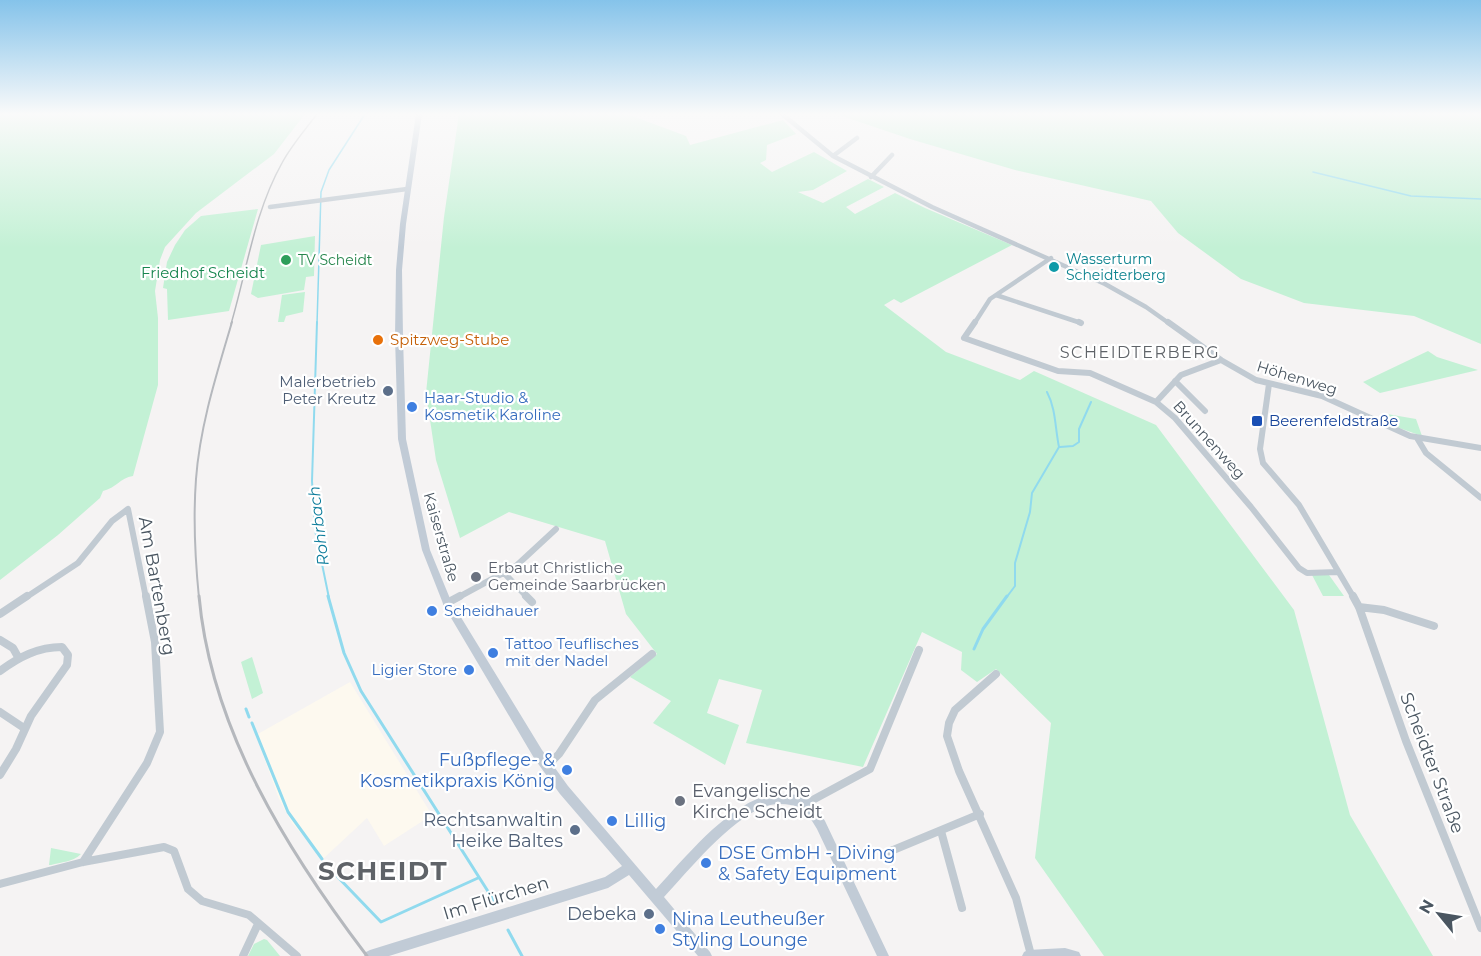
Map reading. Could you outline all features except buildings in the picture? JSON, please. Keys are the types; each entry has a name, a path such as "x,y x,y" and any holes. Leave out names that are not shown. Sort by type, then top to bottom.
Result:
{"main road":[{"name":"Kaiserstraße","path":"412,159 399,270 402,439 426,550 447,603 503,699 547,766 706,956"},
{"path":"656,897 743,811 773,800 793,799 807,803 821,825 883,956"},
{"name":"Im Flürchen","path":"370,956 608,882 630,867"}],"street":[{"path":"839,159 932,207 1051,258"},
{"path":"871,177 888,159"},
{"path":"270,207 408,189"},
{"path":"996,295 1051,258"},
{"name":"Höhenweg","path":"1051,258 1146,307 1221,360 1251,378 1322,396 1417,438 1481,447"},
{"path":"996,295 1081,323"},
{"name":"Brunnenweg","path":"996,295 986,304 964,338 1058,370 1089,373 1156,402 1175,418 1251,507 1299,568 1307,573 1338,572"},
{"path":"1156,402 1175,381 1191,369 1221,360"},
{"path":"1175,381 1204,411"},
{"name":"Scheidter Straße","path":"1269,384 1261,458 1299,505 1359,607 1406,741 1481,928"},
{"name":"Höhenweg","path":"1417,438 1426,453 1481,498"},
{"name":"Am Bartenberg","path":"0,614 78,563 112,521 128,509 155,642 160,732 147,763 83,862"},
{"path":"447,603 525,560 556,529"},
{"path":"504,573 532,602"},
{"path":"1359,607 1384,610 1434,626"},
{"path":"0,640 13,648 18,657"},
{"path":"0,671 18,657 50,646 62,647 68,655 67,665 24,728 16,749 0,775"},
{"path":"807,803 870,769 919,650"},
{"path":"547,766 559,754 595,700 652,654"},
{"path":"996,674 959,705 947,729 948,743 1016,898 1029,955 1075,956"},
{"path":"0,712 24,728"},
{"path":"886,853 980,814"},
{"path":"941,831 962,908"},
{"path":"0,884 83,862 164,846 174,851 188,889 202,901 249,915 273,933 297,956"},
{"path":"243,956 258,924"}],"shaded area":[{"path":"350,682 432,815 384,846 367,818 323,859 292,823 279,799 256,735"}],"green space":[{"path":"0,159 268,159 196,213 165,247 160,260 155,291 158,318 158,385 133,476 103,491 100,498 58,535 0,580"},
{"path":"453,159 766,159 760,163 772,172 800,159 825,159 847,171 813,190 798,192 823,203 868,179 884,187 846,207 855,214 895,193 1012,245 901,303 894,299 884,305 946,352 1020,380 1034,371 1156,425 1294,610 1350,815 1433,956 1104,956 1035,858 1051,723 996,669 977,682 961,670 962,652 922,632 863,767 746,743 762,690 719,679 707,713 739,725 725,765 653,723 671,701 630,677 657,654 626,614 605,541 509,512 460,538 436,460 426,393 444,217"},
{"path":"976,159 1481,159 1481,344 1414,316 1304,303 1241,279 1178,233 1151,201 1015,170"},
{"name":"Friedhof Scheidt","path":"258,209 229,311 168,320 167,289 163,288 167,262 185,230 201,216"},
{"name":"TV Scheidt","path":"315,236 314,276 306,277 304,290 258,298 251,294 261,245"},
{"path":"305,292 303,312 286,316 284,322 278,322 282,295"},
{"path":"1428,351 1437,357 1478,370 1380,393 1363,382"},
{"path":"1387,414 1416,419 1422,436 1382,422"},
{"path":"1312,575 1329,575 1344,596 1323,596"},
{"path":"252,657 263,693 252,699 241,662"},
{"path":"51,848 81,854 71,860 49,865"},
{"path":"264,939 280,956 248,956 254,944"}],"waterway":[{"name":"Rohrbach","path":"317,324 321,192 329,170 336,159"},
{"path":"1313,172 1411,196 1481,199"},
{"name":"Rohrbach","path":"317,322 312,481 315,530 329,598"},
{"path":"1006,598 1015,586 1015,563 1030,512 1032,493 1059,447 1054,412 1047,392"},
{"path":"1060,447 1073,446 1079,442 1079,429 1091,402"},
{"name":"Rohrbach","path":"328,596 344,653 361,691 496,904"},
{"path":"974,649 983,629 1007,596"},
{"path":"246,709 249,717"},
{"path":"252,723 288,812 322,859"},
{"path":"332,871 381,922 478,878"},
{"name":"Rohrbach","path":"508,930 522,956"}],"railway":[{"path":"231,324 264,202 285,159"},
{"path":"199,598 195,524 198,459 210,399 232,322"},
{"path":"199,596 206,646 219,694 258,787 309,875 367,956"}],"place":[{"name":"TV Scheidt","path":"286,260"},
{"name":"Wasserturm Scheidterberg","path":"1054,267"},
{"name":"Spitzweg-Stube","path":"378,340"},
{"name":"Malerbetrieb Peter Kreutz","path":"388,391"},
{"name":"Haar-Studio & Kosmetik Karoline","path":"412,407"},
{"name":"Beerenfeldstraße","path":"1257,421"},
{"name":"Erbaut Christliche Gemeinde Saarbrücken","path":"476,577"},
{"name":"Scheidhauer","path":"432,611"},
{"name":"Tattoo Teuflisches mit der Nadel","path":"493,653"},
{"name":"Ligier Store","path":"469,670"},
{"name":"Fußpflege- & Kosmetikpraxis König","path":"567,770"},
{"name":"Evangelische Kirche Scheidt","path":"680,801"},
{"name":"Lillig","path":"612,821"},
{"name":"Rechtsanwaltin Heike Baltes","path":"575,830"},
{"name":"DSE GmbH - Diving & Safety Equipment","path":"706,863"},
{"name":"Debeka","path":"649,914"},
{"name":"Nina Leutheußer Styling Lounge","path":"660,929"}],"district":[{"name":"SCHEIDTERBERG","path":"1140,352"},
{"name":"SCHEIDT","path":"383,871"}]}
